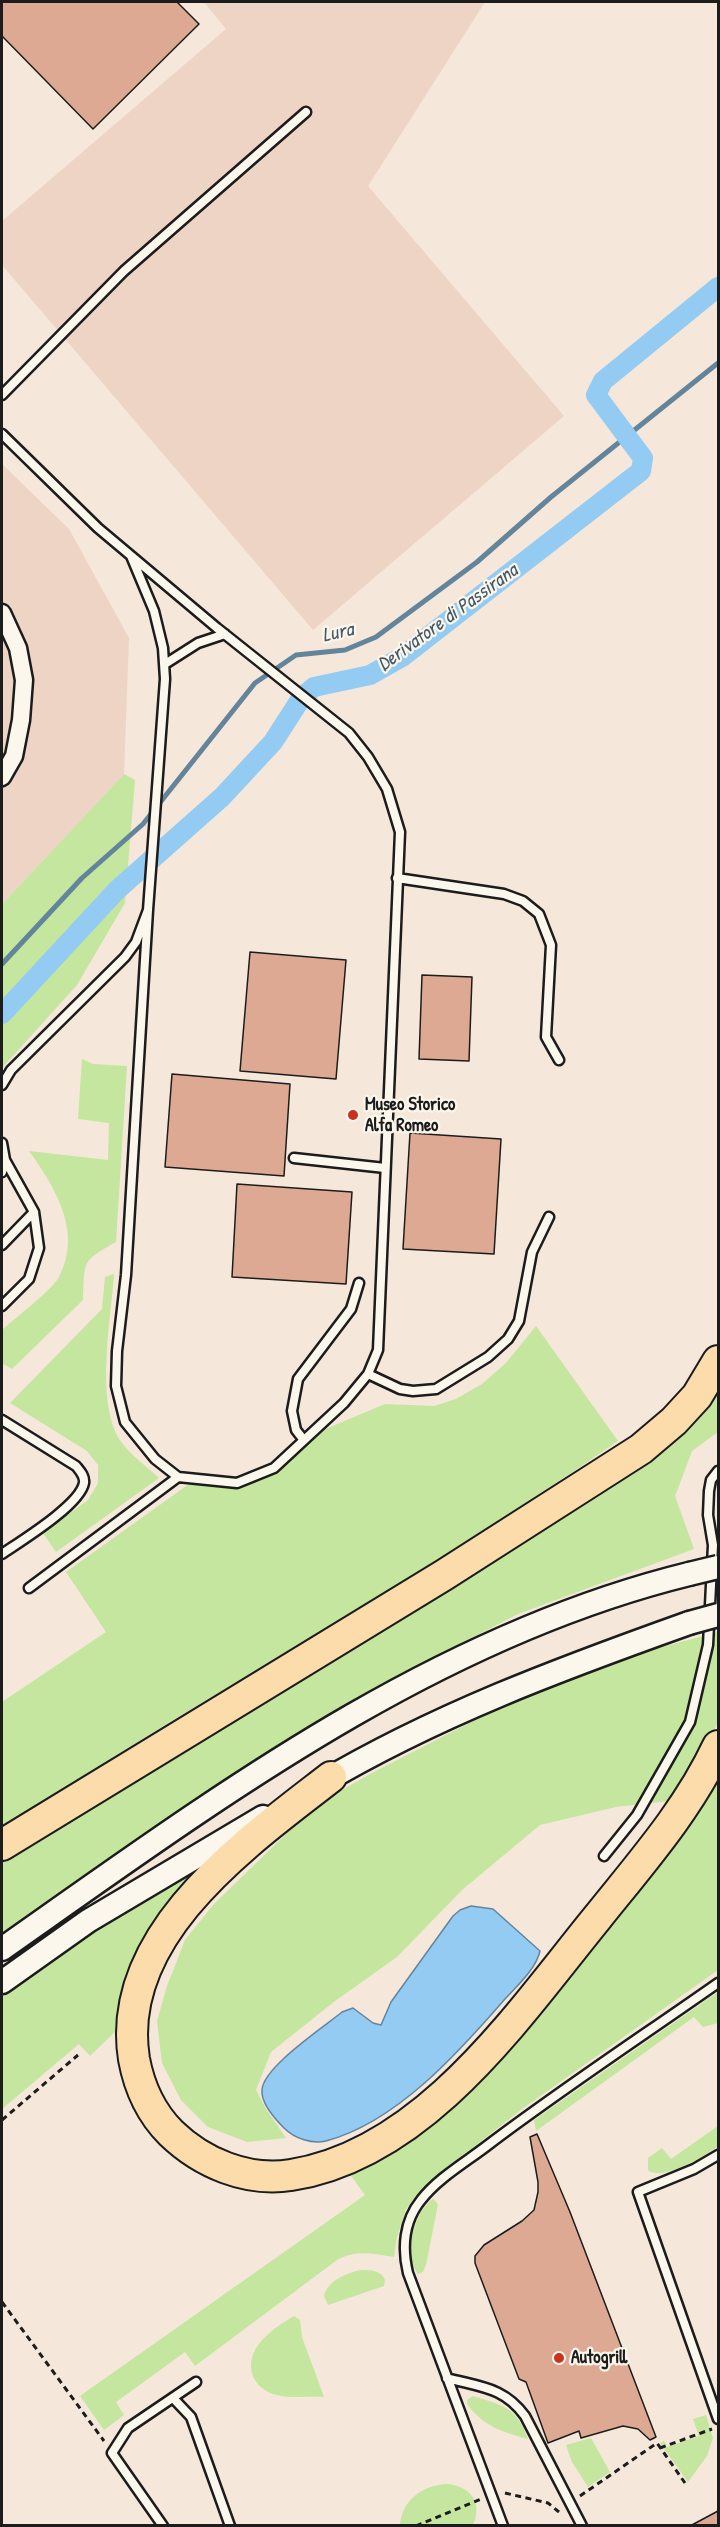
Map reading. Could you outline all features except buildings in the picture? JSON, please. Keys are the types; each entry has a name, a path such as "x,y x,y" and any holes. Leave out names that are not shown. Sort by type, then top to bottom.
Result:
{"highway":[{"path":"2,1845 444,1575 641,1449 674,1421 697,1396 718,1361"},
{"path":"331,1778 250,1840 201,1889 159,1943 136,1997 131,2040 141,2086 150,2106 168,2130 189,2150 212,2163 256,2176 288,2176 321,2169 347,2159 408,2124 473,2068 664,1833 698,1786 718,1746"}],"main road":[{"path":"2,1949 195,1813 321,1734 415,1681 495,1642 586,1604 647,1585 718,1567"},
{"path":"2,1982 88,1921 331,1778 452,1714 554,1671 689,1623 718,1615"}],"street":[{"path":"2,613 18,648 24,680 21,720 14,756 2,777"}],"lane":[{"path":"2,395 124,271 306,112"},
{"path":"2,434 98,528 130,553 225,634 335,720 368,757 387,789 400,832 378,1350 368,1374 344,1403 274,1468 237,1483 178,1477 155,1459 125,1422 116,1386 117,1350 126,1275 148,910 160,771 165,664 154,611 130,553"},
{"path":"165,664 198,643 225,634"},
{"path":"397,878 504,894 523,901 539,914 552,945 546,1037 559,1060"},
{"path":"2,1085 11,1070 125,957 136,942 148,910"},
{"path":"2,1143 6,1160 34,1212 39,1248 29,1279 2,1306"},
{"path":"294,1158 385,1168"},
{"path":"2,1172 6,1160"},
{"path":"2,1245 34,1212"},
{"path":"368,1374 400,1389 413,1391 436,1389 488,1358 508,1340 519,1321 532,1252 549,1217"},
{"path":"303,1439 296,1430 292,1411 298,1379 351,1310 359,1283"},
{"path":"2,1420 76,1466 83,1476 84,1485 66,1509 2,1554"},
{"path":"604,1856 637,1815 690,1722 708,1645 713,1545 708,1515 709,1491 711,1480 718,1471"},
{"path":"29,1588 178,1477"},
{"path":"503,2526 405,2261 404,2252 409,2223 421,2200 447,2176 511,2128 718,1983"},
{"path":"718,2154 694,2169 638,2192 718,2420"},
{"path":"447,2378 501,2393 514,2401 525,2416 582,2526"},
{"path":"163,2526 112,2453 128,2428 196,2382"},
{"path":"173,2398 191,2417 231,2526"}],"path":[{"path":"2,2120 78,2055"},
{"path":"2,2302 112,2453"},
{"path":"660,2448 718,2426"}],"shaded area":[{"path":"204,2 485,2 368,186 564,416 313,630 2,265 2,221 226,29"},
{"path":"2,464 69,529 129,638 124,774 2,904"}],"green space":[{"path":"124,774 135,780 125,903 77,985 2,1068 2,904"},
{"path":"82,1059 93,1064 127,1066 116,1242 96,1254 87,1264 83,1300 12,1369 2,1363 2,1330 59,1277 66,1260 68,1243 63,1211 48,1180 29,1151 108,1160 109,1123 78,1119"},
{"path":"114,1274 106,1362 106,1385 113,1427 122,1443 159,1478 56,1552 43,1533 88,1500 98,1483 98,1465 87,1451 10,1403 102,1309 105,1277"},
{"path":"536,1326 618,1441 466,1541 2,1827 2,1702 106,1632 66,1572 189,1484 211,1485 277,1470 316,1433 385,1404 434,1406 456,1399 482,1384 506,1363"},
{"path":"718,1376 718,1432 692,1451 675,1496 694,1549 518,1614 346,1703 204,1793 2,1936 2,1854 448,1582"},
{"path":"718,1632 718,1722 678,1800 616,1807 540,1825 462,1890 397,1957 335,2001 271,2052 256,2090 286,2138 247,2142 208,2127 181,2100 162,2063 157,2021 167,1986 185,1940 214,1904 317,1804 512,1701 576,1674 647,1651"},
{"path":"718,1765 718,1970 522,2109 424,2186 406,2209 397,2237 394,2257 358,2253 337,2260 195,2366 185,2352 116,2402 124,2415 104,2430 80,2396 365,2195 346,2169 400,2138"},
{"path":"218,1852 121,2026 90,2056 79,2044 2,2109 2,1993 93,1929"},
{"path":"718,1992 718,2023 703,2027 694,2017 536,2131 534,2120"},
{"path":"718,2126 718,2146 704,2156 663,2173 648,2170 648,2158 662,2148 671,2159"},
{"path":"433,2199 438,2204 426,2265 423,2272 418,2274 411,2256 413,2234 421,2213"},
{"path":"360,2270 381,2274 385,2280 384,2286 328,2305 324,2296 329,2286 344,2276"},
{"path":"294,2316 300,2320 302,2337 324,2397 279,2396 266,2391 253,2376 252,2356 256,2348 278,2326"},
{"path":"473,2396 507,2409 519,2420 528,2439 501,2431 486,2423 467,2404 467,2400"},
{"path":"706,2415 713,2438 707,2456 688,2482 660,2443 664,2441 667,2447 699,2436 693,2419"},
{"path":"591,2438 610,2472 588,2487 572,2462 566,2445"},
{"path":"447,2484 463,2488 473,2497 477,2510 473,2525 400,2525 409,2501 430,2487"}],"water":[{"path":"471,1906 493,1909 540,1951 526,1977 468,2041 402,2102 352,2132 326,2141 304,2140 288,2132 277,2121 262,2095 265,2081 272,2070 342,2012 353,2008 373,2023 381,2025 391,2002 453,1916 460,1910"}],"waterway":[{"name":"Derivatore di Passirana","path":"2,1014 117,890 222,797 273,742 302,697 314,687 370,675 402,657 641,471 643,458 596,395 603,381 718,287"},
{"name":"Lura","path":"2,964 82,878 143,824 255,683 296,655 345,650 376,637 477,562 551,497 718,363"}],"place":[{"name":"Museo Storico Alfa Romeo","path":"353,1115"},
{"name":"Autogrill","path":"559,2358"}]}
